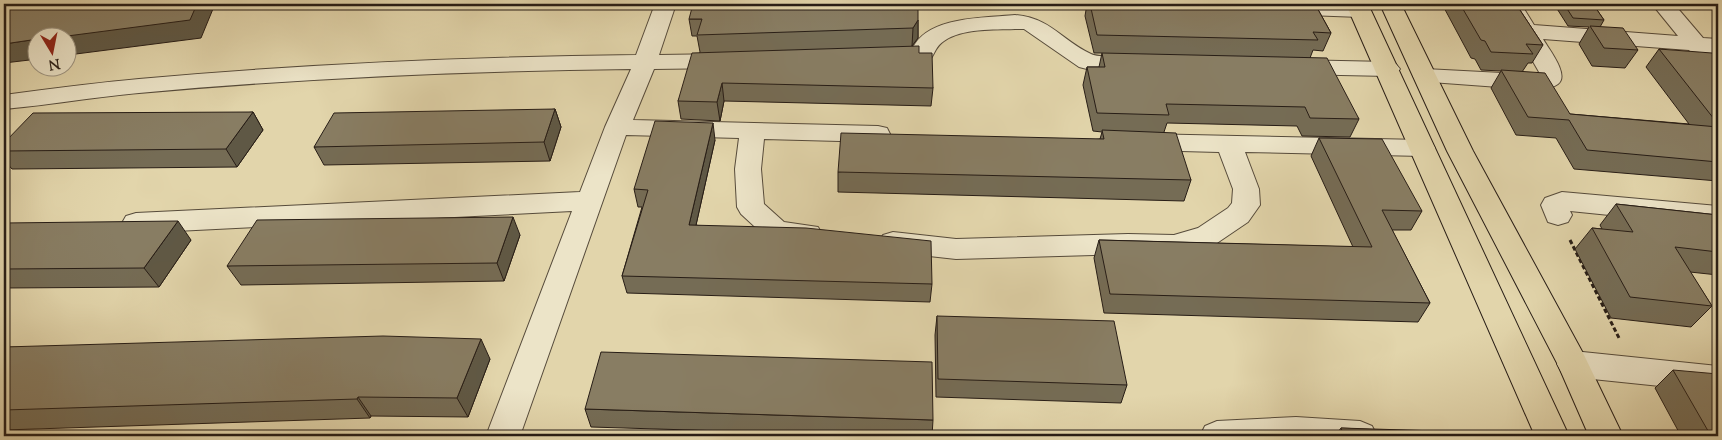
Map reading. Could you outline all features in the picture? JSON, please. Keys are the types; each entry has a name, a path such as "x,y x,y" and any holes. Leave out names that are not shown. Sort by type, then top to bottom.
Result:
{"main road":[{"path":"1390,4 1460,151 1573,364 1606,436"},
{"path":"1358,7 1388,69 1455,223 1552,436"},
{"path":"1455,223 1500,226"}],"street":[{"path":"503,436 617,126 644,63 665,4"},
{"path":"1425,76 1532,83 1539,83 1550,79 1551,72 1511,4"},
{"path":"1663,4 1718,69"},
{"path":"1263,7 1358,7"},
{"path":"862,56 922,55 925,46 937,35 960,27 1015,22 1029,23 1087,62 1155,64"},
{"path":"1527,31 1718,46"},
{"path":"4,102 138,86 318,72 493,64 744,60"},
{"path":"1271,66 1388,69"},
{"path":"617,126 897,134"},
{"path":"752,130 748,169 751,207 778,231 837,237"},
{"path":"1121,141 1422,148"},
{"path":"866,240 956,249 1128,244 1174,245 1207,236 1238,215 1246,205 1246,190 1229,145"},
{"path":"110,224 589,201"},
{"path":"1558,215 1555,205 1562,202 1718,216"},
{"path":"1573,364 1635,372 1718,379"},
{"path":"1217,436 1296,432 1360,436"}],"path":[{"path":"1558,215 1635,372"}],"building":[{"path":"9,4 197,4 190,20 78,35 78,28 28,28 28,40 4,44 4,12"},
{"path":"693,4 918,4 918,20 913,28 697,35 702,19 689,19"},
{"path":"1090,4 1315,4 1331,33 1313,32 1318,40 1097,35"},
{"path":"1460,4 1516,4 1543,45 1526,44 1533,54 1491,52 1485,41 1481,40"},
{"path":"1564,4 1593,4 1604,20 1573,18"},
{"path":"1590,26 1623,28 1638,50 1604,48"},
{"path":"919,46 919,53 932,53 933,88 722,83 717,102 678,101 692,53"},
{"path":"1659,49 1712,53 1718,60 1718,124"},
{"path":"1102,53 1327,58 1359,119 1310,118 1305,107 1166,104 1169,115 1097,113 1087,67 1105,67"},
{"path":"1501,70 1545,73 1570,114 1718,127 1718,162 1587,150 1569,120 1528,117"},
{"path":"555,109 544,142 314,147 334,113"},
{"path":"253,112 226,149 4,151 4,143 33,113"},
{"path":"655,121 713,123 689,225 806,228 931,241 932,284 622,276 648,190 634,189"},
{"path":"1102,130 1176,133 1191,180 838,172 841,133 1104,139"},
{"path":"1319,138 1382,139 1422,211 1382,210 1430,303 1110,294 1099,240 1372,247"},
{"path":"1616,204 1718,215 1718,252 1675,247 1712,306 1630,297 1592,228 1633,232"},
{"path":"513,217 497,263 227,266 257,220"},
{"path":"178,221 144,268 4,269 4,223"},
{"path":"937,316 1114,321 1127,385 938,379"},
{"path":"383,336 481,339 457,398 358,397 357,399 4,410 4,347"},
{"path":"601,352 932,362 933,420 585,409"},
{"path":"1673,370 1718,374 1718,436 1711,436"},
{"path":"1341,428 1502,433 1504,436 1344,436"}]}
